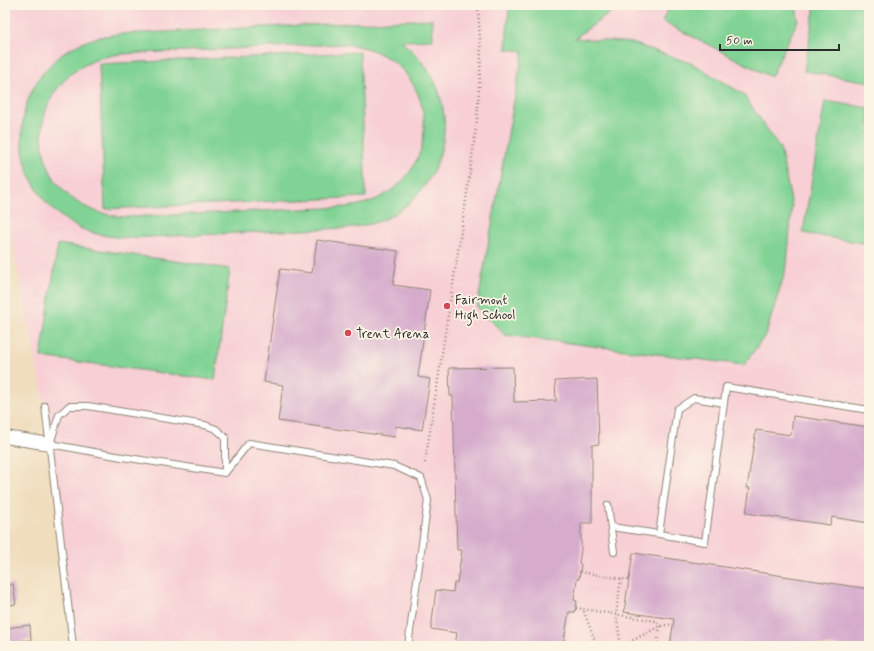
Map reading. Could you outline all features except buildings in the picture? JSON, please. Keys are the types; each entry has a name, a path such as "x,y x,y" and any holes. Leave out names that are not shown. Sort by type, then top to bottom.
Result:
{"street":[{"path":"5,438 50,444"}],"lane":[{"path":"611,527 705,542 726,387 869,410"},
{"path":"659,534 677,409 694,398 724,403"},
{"path":"45,406 73,646"},
{"path":"50,444 59,415 70,406 88,406 205,425 216,429 225,437 224,473"},
{"path":"50,444 224,473"},
{"path":"224,473 249,444 394,466 421,478 428,500 408,646"},
{"path":"608,505 614,552"}],"path":[{"path":"425,463 466,200 476,121 481,57 478,5"},
{"path":"580,572 629,580"},
{"path":"621,579 616,614 621,646 660,626 673,624"},
{"path":"576,608 656,621 660,626 657,646"},
{"path":"583,608 597,646"}],"shaded area":[{"name":"Fairmont High School","path":"5,5 869,5 869,646 73,646 45,406 5,206"}],"green space":[{"path":"509,5 621,5 575,38 632,43 693,64 743,94 780,148 792,206 787,265 766,334 744,365 505,335 477,307 523,51 506,49"},
{"path":"670,5 796,5 798,20 771,77 662,21"},
{"path":"815,5 869,5 869,82 804,71"},
{"path":"432,19 433,40 401,41 414,52 431,75 439,94 444,113 444,132 441,152 434,170 424,187 410,202 389,217 372,224 360,226 347,228 128,238 103,235 80,228 57,214 40,195 29,172 23,148 23,122 29,98 41,75 60,56 73,47 88,40 119,34","holes":["340,44 376,52 402,69 418,94 424,122 420,151 406,177 382,196 347,207 127,217 91,209 65,192 48,167 42,139 46,111 60,85 85,65 120,54"]},
{"path":"360,52 366,197 105,209 99,64"},
{"path":"825,101 869,108 869,244 803,233"},
{"path":"58,244 230,269 215,380 41,357"}],"place":[{"name":"Fairmont High School","path":"447,306"},
{"name":"Trent Arena","path":"348,333"}]}
